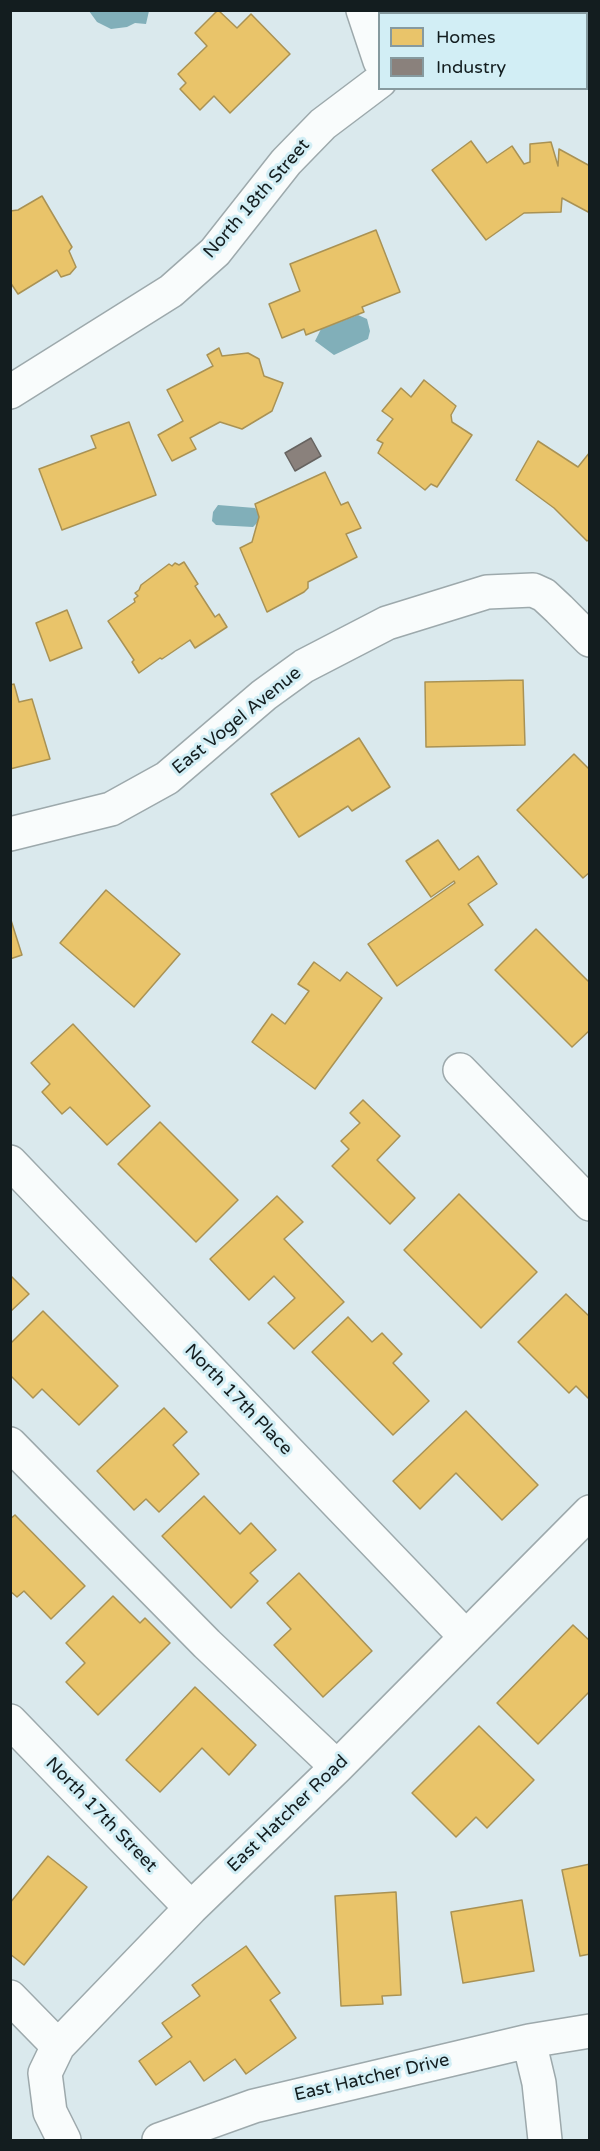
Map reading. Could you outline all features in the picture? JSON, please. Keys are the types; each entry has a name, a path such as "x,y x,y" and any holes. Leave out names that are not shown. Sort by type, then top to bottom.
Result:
{"street":[{"path":"363,10 378,56"},
{"name":"North 18th Street","path":"10,392 171,291 215,252 286,162 323,124 378,83"},
{"name":"East Vogel Avenue","path":"10,834 111,809 172,774 264,695 304,666 387,623 487,592 533,590 559,609 590,640"},
{"path":"460,1070 590,1204"},
{"name":"North 17th Place","path":"10,1162 466,1637"},
{"path":"10,1444 207,1644 337,1767"},
{"name":"East Hatcher Road","path":"64,2140 50,2112 45,2073 58,2046 191,1908 337,1767 590,1512"},
{"name":"North 17th Street","path":"10,1721 191,1908"},
{"path":"10,1997 58,2046"},
{"name":"East Hatcher Drive","path":"159,2140 254,2106 529,2041 590,2031"},
{"path":"529,2041 539,2083 545,2140"}],"shaded area":[{"path":"149,10 146,24 135,23 127,27 111,29 97,22 89,11"},
{"path":"589,11 589,26 588,12 384,12"},
{"path":"358,315 367,319 370,331 368,339 334,355 315,341 321,329"},
{"path":"218,505 255,508 259,515 258,522 253,527 216,525 212,521 213,512"}],"building: Homes":[{"path":"218,10 237,28 251,14 290,54 230,113 214,96 200,110 180,89 186,83 178,74 207,46 195,33"},
{"path":"471,141 487,163 512,146 524,164 530,162 530,144 551,142 558,166 559,149 590,166 590,213 562,198 561,212 524,213 486,240 432,170"},
{"path":"42,196 72,247 69,251 76,267 70,274 61,277 57,270 18,294 10,282 10,211 18,210"},
{"path":"376,230 400,292 362,307 364,312 306,335 304,329 282,338 269,304 300,291 290,264"},
{"path":"219,348 222,356 248,353 259,359 264,376 283,383 272,411 242,429 220,422 190,438 196,449 172,461 158,435 183,421 167,390 213,366 207,355"},
{"path":"424,380 456,406 451,415 452,422 472,435 437,487 431,484 425,490 378,453 383,443 377,440 393,419 382,411 401,388 411,397"},
{"path":"129,422 156,495 62,530 39,469 96,448 91,436"},
{"path":"538,441 578,467 590,452 590,539 587,541 554,508 516,480"},
{"path":"325,472 341,505 348,502 361,528 346,534 357,557 308,582 308,588 304,592 267,612 240,548 252,542 259,517 255,504"},
{"path":"184,562 198,584 195,586 215,617 219,614 227,627 195,648 190,640 139,673 132,662 134,660 108,621 135,602 134,599 138,596 135,593 141,585 169,564 172,566 175,563 179,565"},
{"path":"67,610 82,648 50,661 36,623"},
{"path":"523,680 525,745 426,747 425,682"},
{"path":"14,684 19,702 32,699 50,759 10,769 10,685"},
{"path":"359,738 390,787 352,811 348,806 299,837 271,794"},
{"path":"574,754 590,770 590,872 583,878 517,810"},
{"path":"438,840 459,870 478,856 497,884 468,904 483,925 397,986 368,944 455,883 454,881 431,897 406,861"},
{"path":"106,890 180,954 134,1007 60,943"},
{"path":"10,917 22,955 10,959"},
{"path":"536,929 590,983 590,1030 572,1047 495,970"},
{"path":"314,962 340,981 347,972 382,998 315,1089 252,1042 272,1014 285,1024 309,991 298,984"},
{"path":"73,1024 150,1106 107,1145 70,1107 62,1114 42,1092 50,1084 31,1063"},
{"path":"363,1100 400,1136 377,1160 415,1198 390,1224 332,1166 349,1149 341,1141 360,1123 350,1113"},
{"path":"160,1122 238,1200 196,1242 118,1164"},
{"path":"459,1194 537,1272 481,1328 404,1250"},
{"path":"277,1196 303,1222 284,1239 344,1302 294,1349 268,1323 295,1298 274,1276 249,1300 210,1259"},
{"path":"10,1275 29,1294 10,1312"},
{"path":"566,1294 590,1317 590,1400 576,1386 569,1393 518,1342"},
{"path":"43,1311 118,1386 79,1425 42,1389 33,1398 10,1375 10,1344"},
{"path":"348,1317 372,1342 382,1333 402,1354 393,1363 429,1401 393,1435 312,1352"},
{"path":"164,1408 187,1432 173,1445 199,1474 159,1512 146,1499 134,1510 97,1471"},
{"path":"466,1411 538,1485 502,1520 456,1473 420,1509 393,1481"},
{"path":"204,1496 240,1534 251,1523 276,1550 250,1573 258,1581 231,1608 162,1536"},
{"path":"15,1515 85,1586 51,1619 24,1591 17,1597 10,1591 10,1519"},
{"path":"299,1573 372,1651 323,1697 274,1645 291,1629 267,1603"},
{"path":"113,1596 140,1623 145,1618 170,1643 98,1715 66,1682 85,1663 66,1643"},
{"path":"573,1625 590,1641 590,1691 538,1744 497,1703"},
{"path":"195,1687 256,1745 229,1775 202,1748 160,1792 126,1760"},
{"path":"479,1726 534,1780 487,1828 476,1817 456,1837 412,1793"},
{"path":"48,1856 87,1887 24,1965 10,1954 10,1903"},
{"path":"590,1864 590,1954 580,1956 562,1870"},
{"path":"396,1892 401,1995 382,1996 383,2004 341,2006 335,1896"},
{"path":"522,1900 534,1971 463,1983 451,1912"},
{"path":"246,1946 280,1993 270,2000 296,2038 246,2074 235,2059 204,2081 190,2061 156,2085 139,2061 172,2037 162,2023 200,1996 192,1985"}],"building: Industry":[{"path":"311,438 321,456 295,471 285,453"}]}
